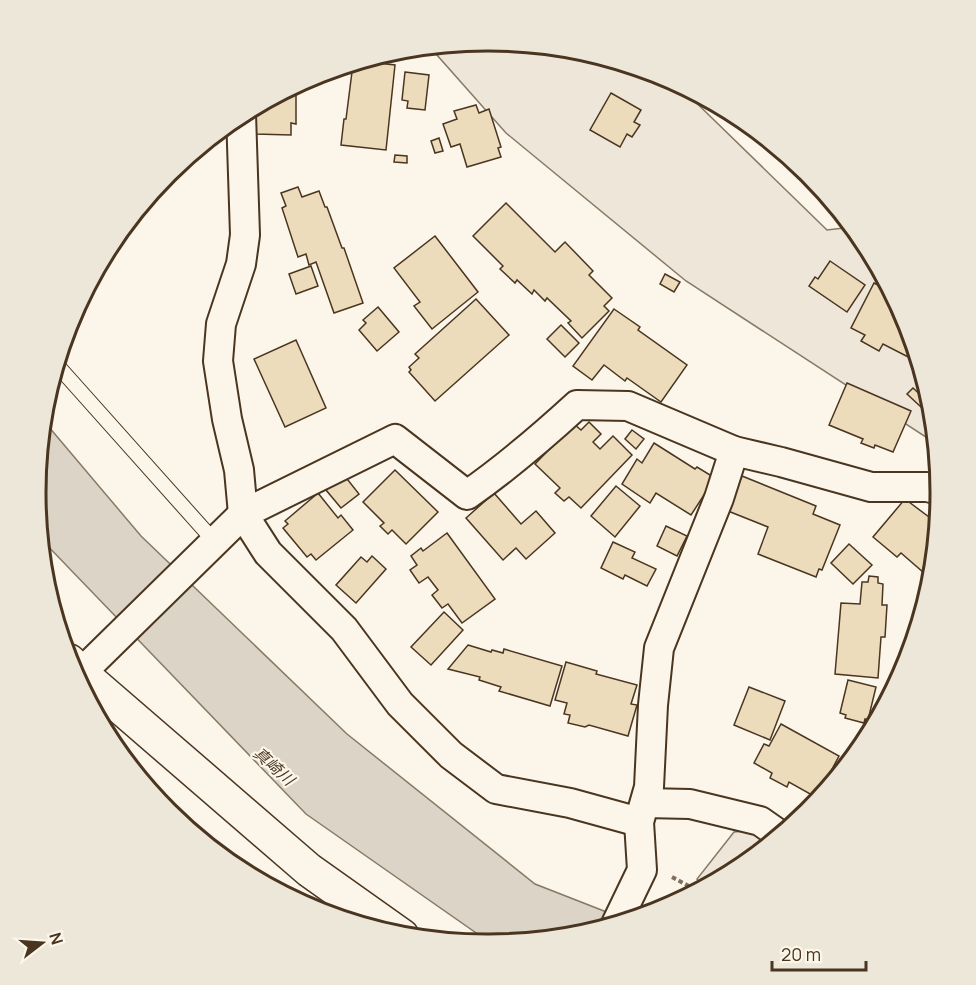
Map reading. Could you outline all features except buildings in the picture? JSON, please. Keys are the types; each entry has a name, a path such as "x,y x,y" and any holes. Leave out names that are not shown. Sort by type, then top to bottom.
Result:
{"street":[{"path":"241,126 245,235 241,264 221,324 218,362 238,470 243,514 268,553 344,629 400,704 451,754 496,789 570,803 642,812 690,804 760,821 772,830"},
{"path":"81,663 117,637 243,514 395,439 467,495 546,433 576,405 628,406 734,452 781,462 871,487 930,488"},
{"path":"621,914 642,870 642,812 650,787 653,705 659,648 719,498 734,452"},
{"path":"87,678 309,870 380,921"}],"lane":[{"path":"64,372 215,542"}],"shaded area":[{"path":"488,51 574,59 630,74 698,105 827,230 841,228 855,247 884,297 896,324 914,378 926,437 686,281 506,133 436,54"},
{"path":"774,828 733,860 698,881 697,879 734,832"}],"water":[{"name":"真崎川","path":"51,429 141,536 347,734 535,884 615,915 574,926 546,930 477,934 306,814 50,548 46,492"}]}
